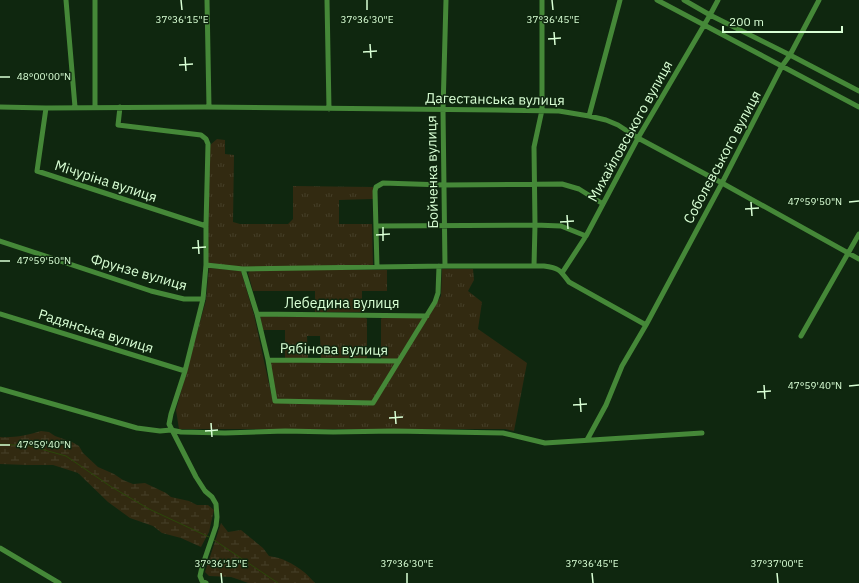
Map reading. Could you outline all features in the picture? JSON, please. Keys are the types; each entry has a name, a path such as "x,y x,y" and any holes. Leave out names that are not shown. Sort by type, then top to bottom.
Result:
{"street":[{"path":"66,0 76,107"},
{"path":"95,0 95,107"},
{"path":"207,0 209,107"},
{"path":"327,0 329,108"},
{"name":"Бойченка вулиця","path":"268,360 275,401 373,403 435,302 438,293 442,266 445,226 443,110 446,0"},
{"path":"534,266 534,147 542,110 542,0"},
{"path":"589,116 620,0"},
{"path":"657,0 859,107"},
{"path":"684,0 710,15 859,91"},
{"name":"Михайловського вулиця","path":"562,273 586,236 638,138 718,0"},
{"name":"Соболєвського вулиця","path":"587,440 606,405 622,366 646,325 782,66 790,55 819,0"},
{"name":"Дагестанська вулиця","path":"0,107 542,110 589,116 606,120 618,125 638,138 722,182 859,259"},
{"path":"120,107 118,125 200,135 206,139 208,144 206,265 203,299 185,372 169,424 196,477 216,504 216,526 200,576 202,581 206,583"},
{"name":"Мічуріна вулиця","path":"46,108 37,171 206,226"},
{"path":"377,267 375,191 379,184 562,184 579,189 603,204"},
{"path":"376,226 561,226 586,236"},
{"path":"801,336 859,234"},
{"name":"Фрунзе вулиця","path":"0,241 151,291 184,299 203,299"},
{"path":"206,265 243,269 442,266 552,267 560,270 569,282 646,325"},
{"path":"243,269 257,314 268,360"},
{"name":"Радянська вулиця","path":"0,314 185,372"},
{"name":"Лебедина вулиця","path":"257,314 427,316"},
{"name":"Рябінова вулиця","path":"268,360 399,361"},
{"path":"0,390 137,428 160,431 171,430 181,432 225,433 394,431 503,433 545,443 702,433"},
{"path":"0,548 58,583"}],"green space":[{"path":"217,139 225,140 225,154 234,155 233,222 240,224 288,224 293,219 293,186 373,187 373,199 339,200 339,224 372,224 373,265 245,268 208,263 209,146"},
{"path":"209,268 241,271 254,315 273,402 373,405 441,296 442,269 473,269 474,280 468,291 482,302 478,329 527,363 514,431 505,429 179,429 176,410 206,300"},
{"path":"251,270 387,270 387,291 362,291 362,312 315,312 315,291 253,291 248,273"},
{"path":"260,316 365,317 367,319 367,359 321,358 320,336 307,336 308,358 285,358 285,330 263,330"},
{"path":"383,317 424,317 400,359 381,359 381,319"},
{"path":"269,362 397,363 372,401 276,399"},
{"path":"41,431 49,432 79,446 83,453 98,467 123,480 133,484 145,483 171,497 189,501 197,505 208,505 214,510 209,532 201,547 181,538 162,533 153,526 130,518 108,502 78,473 53,465 0,464 0,437 21,436"},
{"path":"221,523 228,532 241,530 263,548 269,556 279,558 300,569 315,583 248,583 231,577 209,576 205,572"}],"waterway":[{"path":"0,444 30,446 66,456 110,486 149,509 209,537"},
{"path":"214,540 278,583"}]}
